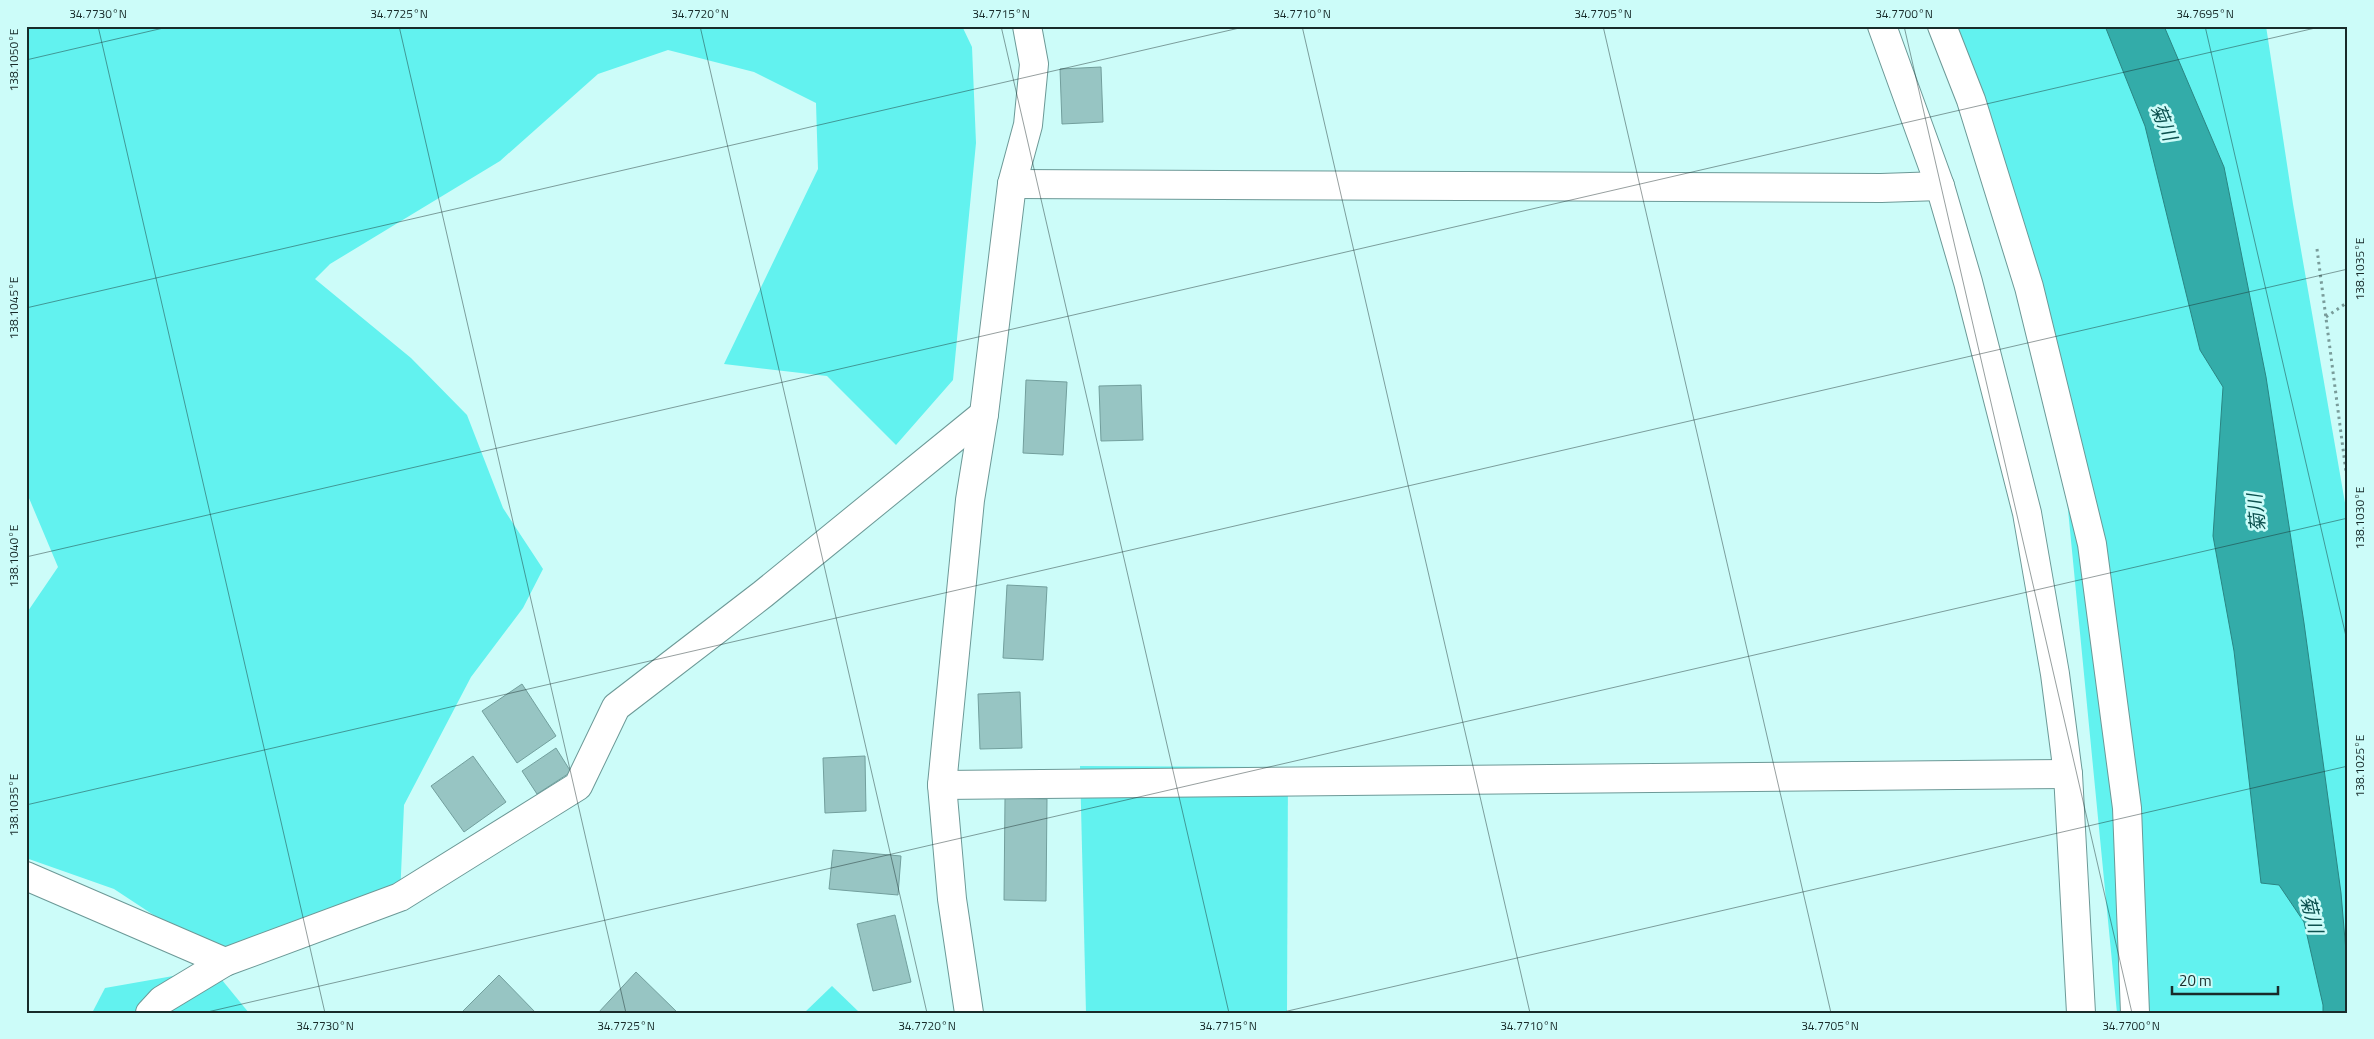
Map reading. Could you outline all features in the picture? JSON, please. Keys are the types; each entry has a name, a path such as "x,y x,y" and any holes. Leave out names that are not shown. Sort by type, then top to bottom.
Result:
{"street":[{"path":"969,1013 952,899 942,785 970,500 984,414 1012,184 1028,125 1034,64 1028,26"},
{"path":"1882,26 1940,186 1968,282 2027,513 2055,674 2068,774 2081,1013"},
{"path":"1942,26 1971,100 2029,287 2092,544 2126,808 2135,1013"},
{"path":"1012,184 1871,188 1940,186"},
{"path":"150,1013 162,1000 225,962 400,897 578,786 616,707 763,594 984,414"},
{"path":"942,785 2068,774"},
{"path":"26,876 225,962"}],"path":[{"path":"2317,249 2348,487"},
{"path":"2326,317 2348,302"}],"shaded area":[{"path":"26,26 962,26 972,47 976,143 953,380 896,445 827,376 724,364 818,169 816,103 754,72 668,50 598,74 500,161 330,264 315,279 411,358 467,415 503,508 543,569 523,608 471,677 404,805 400,897 225,962 114,889 26,858 26,614 58,567 26,491"},
{"path":"1931,26 2266,26 2293,204 2348,520 2348,1013 2117,1013 2058,407"},
{"path":"1080,766 1288,767 1287,1013 1086,1013"},
{"path":"213,969 249,1013 92,1013 105,988"},
{"path":"832,986 860,1013 804,1013"}],"water":[{"name":"菊川","path":"2105,26 2164,26 2224,167 2266,377 2304,623 2341,893 2348,975 2348,1013 2323,1013 2323,1005 2304,922 2279,885 2261,883 2234,651 2213,536 2223,387 2200,350 2145,126"}],"building":[{"path":"1101,67 1103,122 1062,124 1060,69"},
{"path":"1026,380 1067,382 1063,455 1023,453"},
{"path":"1141,385 1143,440 1101,441 1099,386"},
{"path":"1007,585 1047,587 1043,660 1003,658"},
{"path":"522,684 556,736 517,763 482,711"},
{"path":"1020,692 1022,748 980,749 978,694"},
{"path":"556,748 571,772 537,794 522,771"},
{"path":"473,756 506,802 464,832 431,786"},
{"path":"865,756 866,811 825,813 823,758"},
{"path":"1005,798 1047,799 1046,901 1004,900"},
{"path":"833,850 901,856 898,895 829,889"},
{"path":"895,915 911,982 873,991 857,924"},
{"path":"636,972 678,1013 598,1013"},
{"path":"499,975 536,1013 461,1013"}]}
